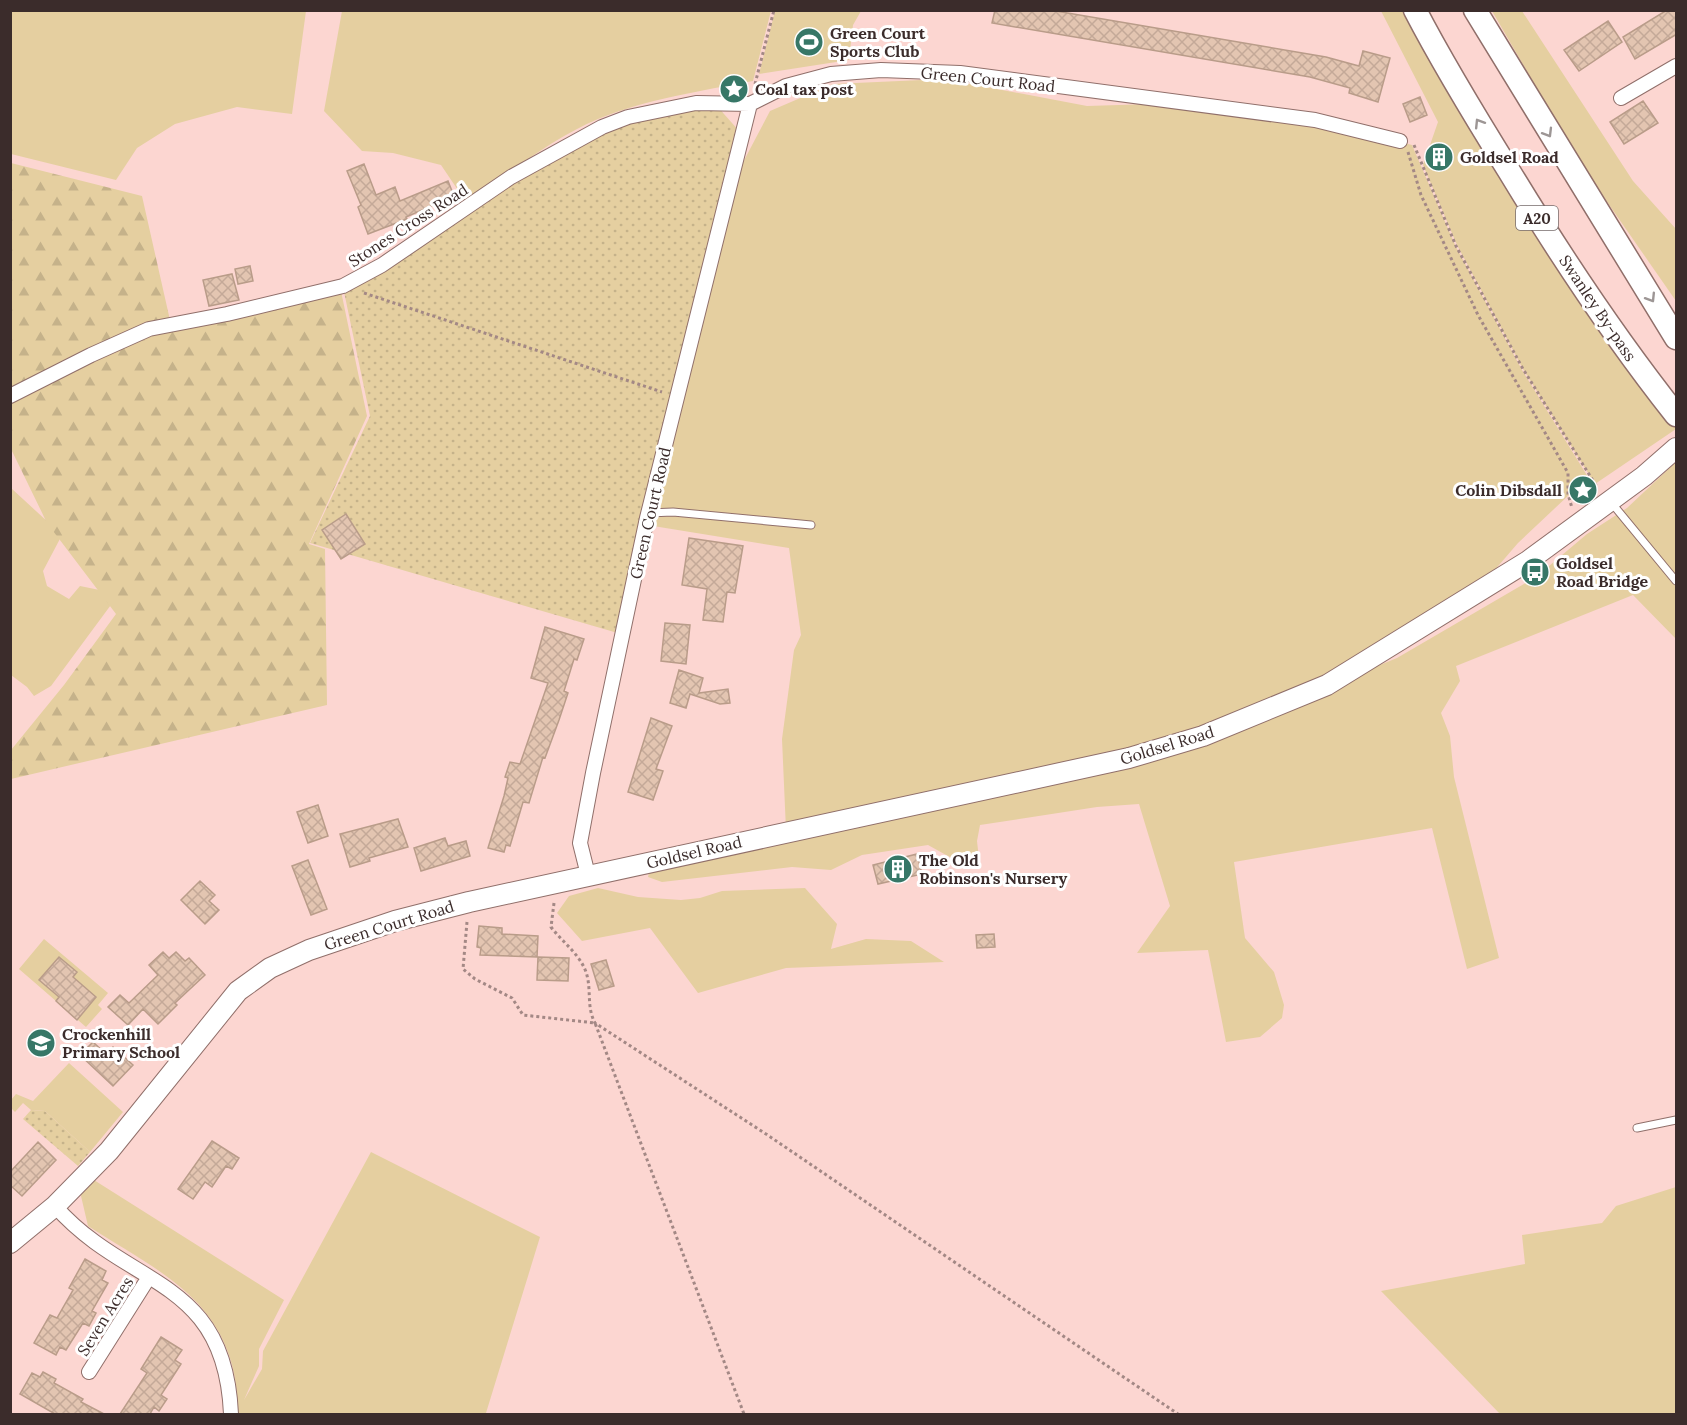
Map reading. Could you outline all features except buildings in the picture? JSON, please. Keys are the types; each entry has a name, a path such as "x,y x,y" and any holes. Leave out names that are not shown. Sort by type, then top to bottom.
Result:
{"highway":[{"name":"Swanley By-pass","path":"1415,10 1443,64 1551,239 1639,369 1677,415"},
{"path":"1475,10 1570,170 1677,338"}],"main road":[{"name":"Goldsel Road","path":"588,876 1129,758 1203,736 1327,685 1475,596 1528,561 1644,476 1677,448"},
{"name":"Green Court Road","path":"10,1243 55,1206 109,1150 238,991 262,974 309,950 353,934 469,902 588,876"}],"street":[{"path":"1621,98 1677,66"},
{"name":"Green Court Road","path":"588,876 580,843 581,831 648,513 750,104 786,86 831,74 881,70 960,73 1315,120 1407,143"},
{"name":"Stones Cross Road","path":"10,396 149,329 227,314 342,286 382,265 512,177 602,127 628,117 696,103 750,104"},
{"name":"Seven Acres","path":"55,1206 80,1231 181,1297 196,1312 221,1353 230,1381 231,1414"},
{"name":"Seven Acres","path":"89,1372 149,1277"}],"lane":[{"path":"1607,501 1677,581"},
{"path":"648,513 673,512 811,525"},
{"path":"1637,1128 1677,1120"}],"path":[{"path":"750,104 774,10"},
{"path":"1407,143 1461,256 1522,369 1607,501"},
{"path":"1407,143 1421,195 1478,315 1568,472 1569,503 1580,521"},
{"path":"342,286 678,398"},
{"path":"557,883 551,927 567,941 586,972 589,1012 596,1023 744,1414"},
{"path":"469,902 463,969 475,979 512,998 523,1015 596,1023 766,1134 1178,1414"}],"green space":[{"path":"11,10 306,11 292,114 237,107 175,124 137,148 116,180 11,154"},
{"path":"342,11 771,11 753,81 655,101 598,119 563,136 466,202 441,165 393,153 362,151 324,111"},
{"name":"Green Court Sports Club","path":"775,11 861,11 853,25 849,60 759,74"},
{"path":"1381,11 1414,11 1676,413 1676,429 1595,484 1523,369 1457,245 1423,165 1438,122"},
{"path":"1492,11 1522,11 1633,181 1676,229 1676,301 1580,163"},
{"path":"944,79 1087,106 1184,103 1315,121 1412,145 1455,245 1522,370 1588,477 1518,543 1474,594 1392,646 1201,734 786,830 782,739 794,650 801,635 789,548 647,525 730,187 770,111 833,84"},
{"path":"716,105 740,132 621,634 310,543 370,416 343,287 513,179 603,129"},
{"path":"11,163 142,196 172,329 341,291 367,416 309,544 325,549 327,705 11,779 11,750 64,685 116,614 47,523 11,449"},
{"path":"1676,462 1676,639 1633,595 1456,666 1460,681 1441,713 1450,736 1454,777 1499,958 1467,969 1432,828 1234,862 1245,938 1274,972 1284,1005 1282,1018 1260,1037 1226,1042 1208,950 1137,953 1170,906 1139,804 1097,807 980,825 977,841 979,859 966,866 928,845 862,855 831,870 792,867 662,882 648,877 649,873 792,842 1129,758 1203,737 1397,658 1536,577 1587,534 1627,508"},
{"path":"11,488 62,535 43,571 47,586 69,599 80,586 119,594 51,686 34,696 27,687 11,675"},
{"path":"598,888 638,897 681,900 700,898 722,891 805,888 837,924 831,949 866,939 911,941 944,962 786,968 698,993 650,928 582,941 557,913 569,896"},
{"path":"44,939 108,993 98,1005 102,1009 86,1027 19,969","holes":["59,958 76,972 57,995 39,980","75,979 86,1010 77,1019 56,1001"]},
{"path":"69,1063 123,1112 90,1152 45,1111 31,1110 23,1103 15,1112 11,1108 11,1100 16,1094 33,1101"},
{"path":"31,1110 45,1111 90,1152 78,1166 23,1119"},
{"path":"371,1152 540,1237 486,1413 489,1414 234,1414 236,1390 232,1365 223,1340 210,1318 175,1282 88,1226 81,1196 86,1175 284,1300 259,1349 259,1366 244,1400 262,1369 263,1351"},
{"path":"1676,1187 1676,1414 1500,1414 1381,1291 1525,1264 1522,1235 1602,1223 1616,1206"}],"place":[{"name":"Green Court Sports Club","path":"809,42"},
{"name":"Coal tax post","path":"734,89"},
{"name":"Goldsel Road","path":"1439,157"},
{"name":"Colin Dibsdall","path":"1583,490"},
{"name":"Goldsel Road Bridge","path":"1535,572"},
{"name":"The Old Robinson's Nursery","path":"898,869"},
{"name":"Crockenhill Primary School","path":"41,1043"}]}
